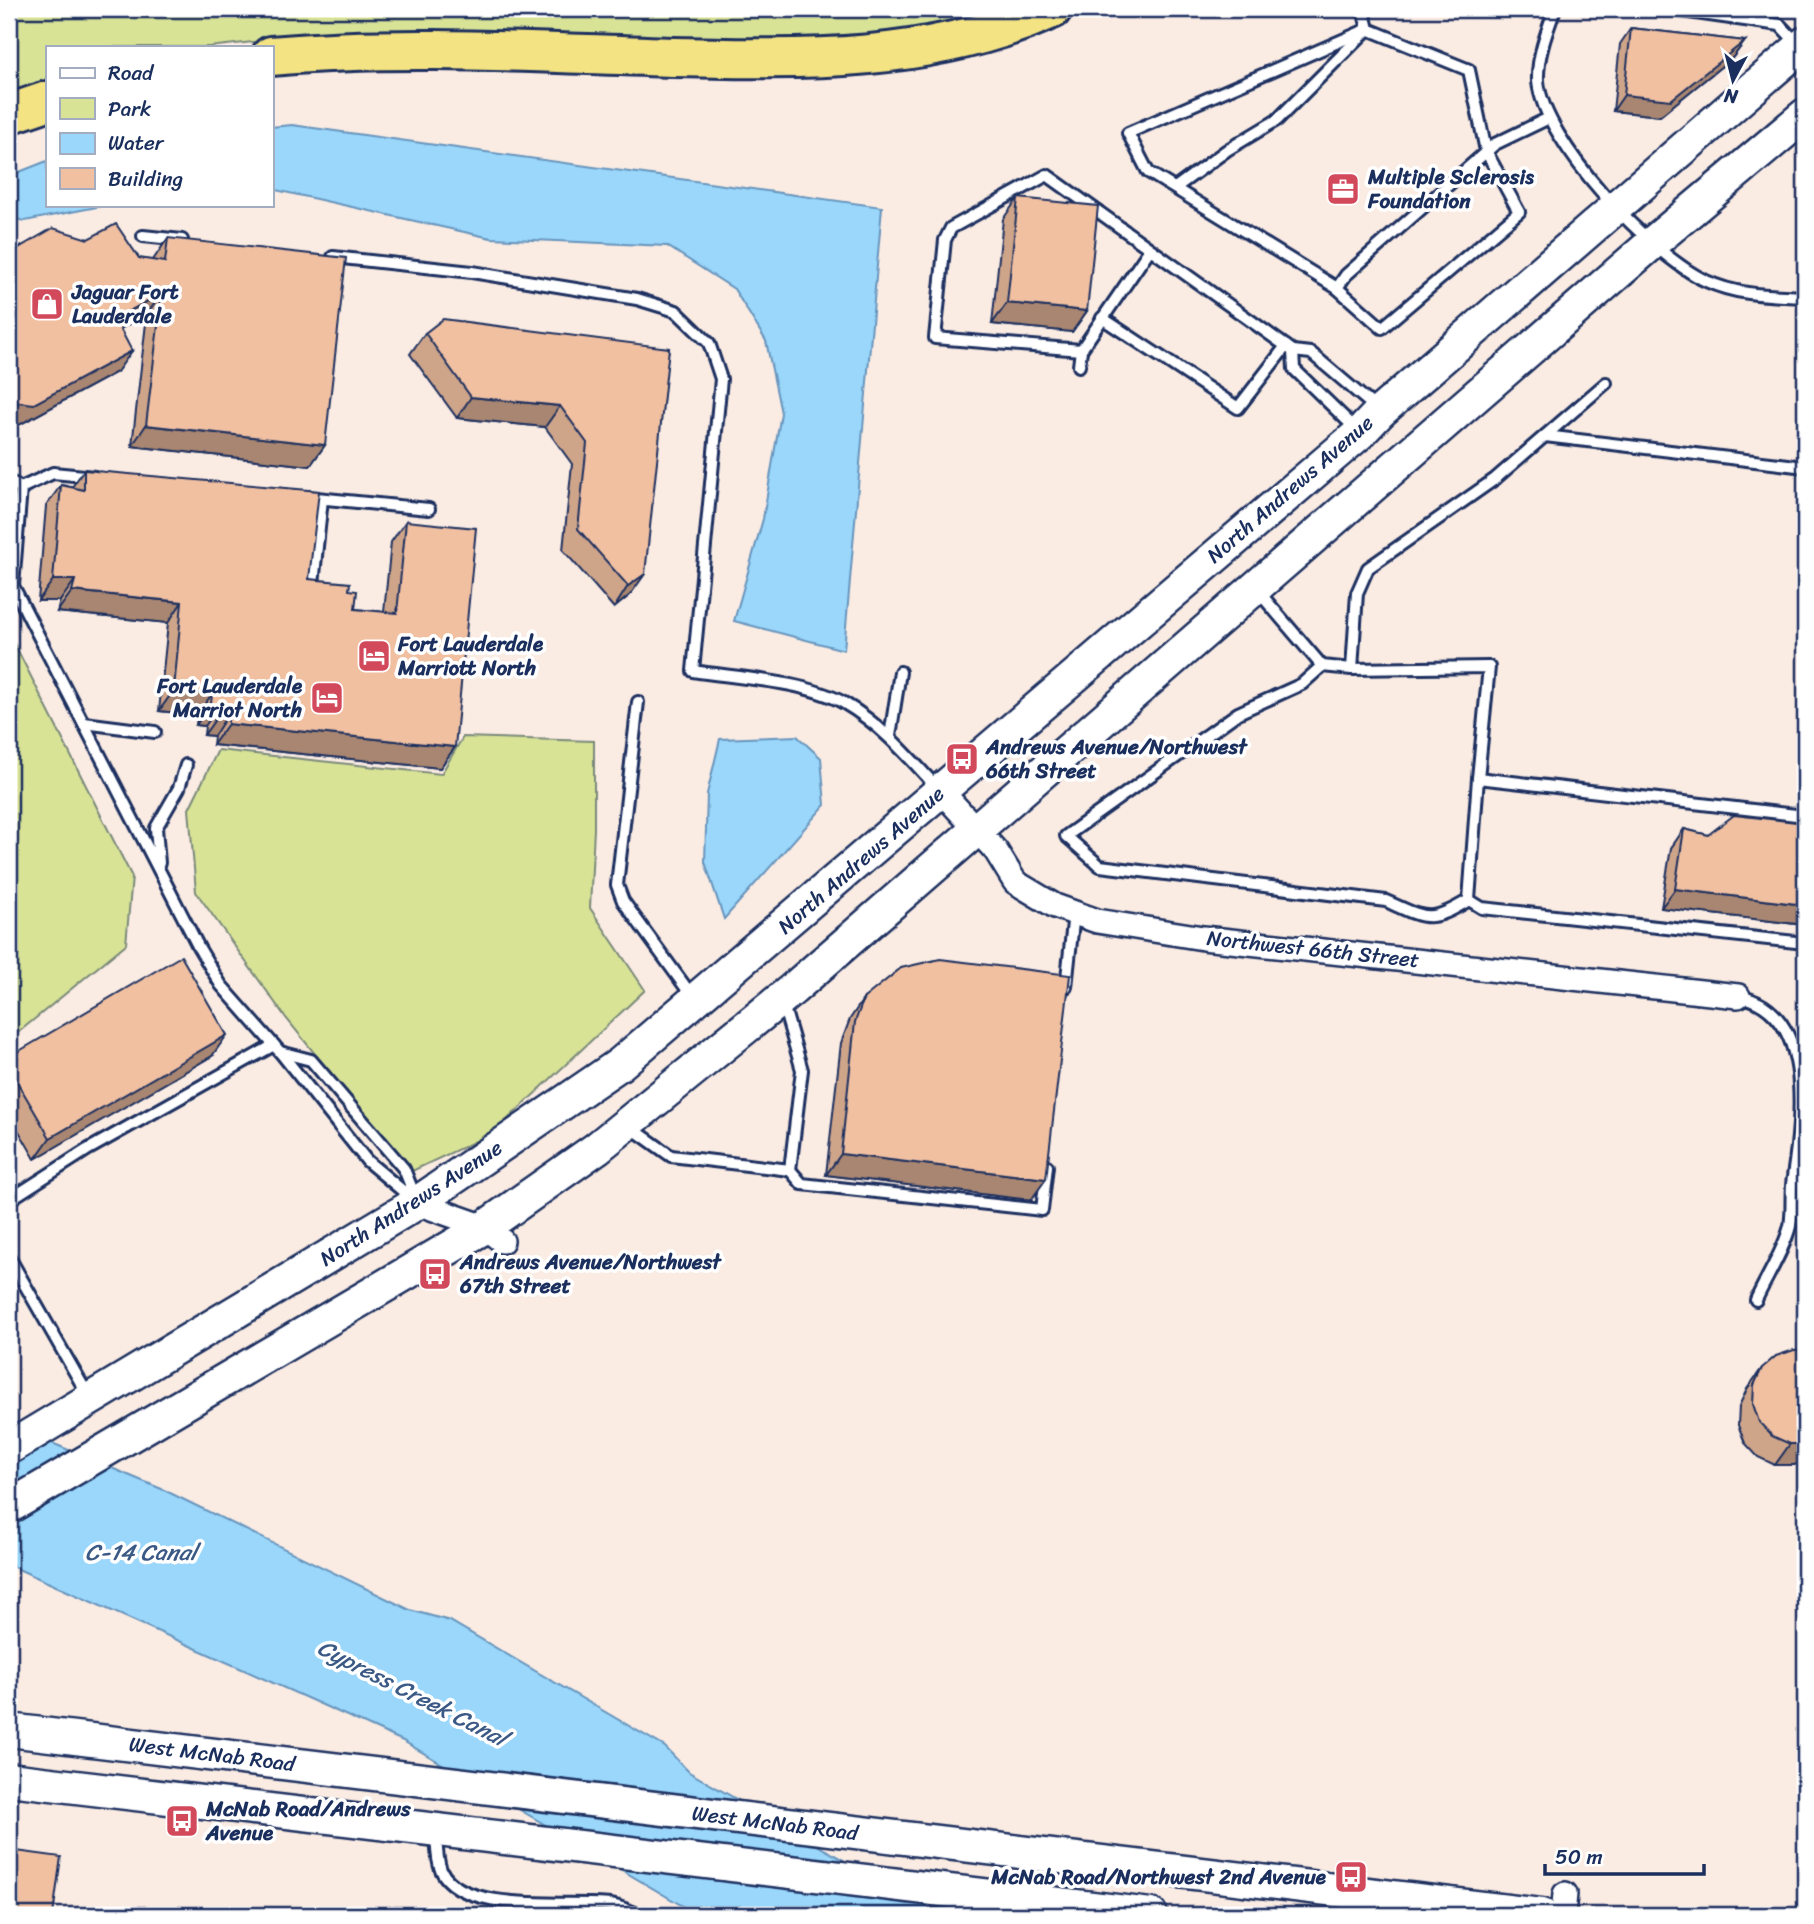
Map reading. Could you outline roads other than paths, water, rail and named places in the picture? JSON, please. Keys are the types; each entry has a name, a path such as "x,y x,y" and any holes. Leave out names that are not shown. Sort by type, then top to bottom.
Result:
{"highway":[{"path":"273,56 382,50 766,59 871,56 988,33 1052,9"},
{"path":"9,114 46,101"}],"main road":[{"name":"North Andrews Avenue","path":"9,1448 50,1420 418,1203 620,1064 696,1002 1370,422 1803,45"},
{"path":"9,1507 107,1446 493,1234 781,999 1650,245 1805,115"},
{"name":"West McNab Road","path":"9,1730 1542,1915"},
{"path":"331,1816 336,1769"},
{"path":"9,1779 1151,1915"}],"street":[{"name":"Northwest 66th Street","path":"940,791 996,851 1015,882 1055,906 1097,921 1203,938 1738,996"},
{"path":"418,1203 493,1234"}],"lane":[{"path":"1363,9 1368,29"},
{"path":"1555,9 1543,42 1538,81 1549,118 1571,154 1617,207 1650,245 1705,281 1752,296 1805,297"},
{"path":"1667,9 1780,25 1803,45"},
{"path":"1175,188 1227,150 1277,120 1368,29"},
{"path":"1368,29 1469,70 1486,151 1519,212 1382,328 1337,288 1149,172 1128,133 1368,29"},
{"path":"1337,288 1346,275 1486,151 1549,118"},
{"path":"1081,350 936,338 945,240 951,228 1047,175 1290,348 1311,353 1370,422"},
{"path":"143,236 198,242"},
{"path":"1079,366 1081,350 1150,249"},
{"path":"322,256 472,272 637,299 676,311 709,343 721,379 693,671 804,689 843,702 890,736 940,791"},
{"path":"1102,318 1238,408 1290,348"},
{"path":"1290,348 1294,369 1370,422"},
{"path":"1352,669 1357,593 1368,568 1495,479 1606,383"},
{"path":"1545,436 1805,467"},
{"path":"21,488 52,473 106,478"},
{"path":"9,481 21,488"},
{"path":"21,488 13,542 13,586 221,985 368,1161 418,1203"},
{"path":"295,496 429,509"},
{"path":"312,596 322,499"},
{"path":"1256,587 1322,666 1352,669 1489,667 1469,900"},
{"path":"1322,666 1302,684 1238,713 1066,836 1100,866 1386,901 1421,916 1441,917 1469,900"},
{"path":"890,736 900,672"},
{"path":"638,702 617,885 623,901 696,1002"},
{"path":"84,723 155,732"},
{"path":"160,869 156,828 179,788 186,765"},
{"path":"1478,778 1805,816"},
{"path":"1469,900 1482,908 1805,943"},
{"path":"1065,994 1074,913"},
{"path":"1738,996 1756,999 1788,1024 1802,1058 1803,1128 1790,1226 1756,1300"},
{"path":"781,999 802,1070 790,1170"},
{"path":"9,1200 87,1150 277,1049 311,1060 404,1169 418,1203"},
{"path":"626,1124 671,1156 790,1170 802,1184 1042,1210 1048,1156"},
{"path":"9,1257 89,1397"},
{"path":"436,1829 442,1871 456,1886 475,1894 509,1902 612,1905 641,1915"}],"water":[{"path":"292,125 882,207 844,650 734,621 763,519 781,413 766,341 734,289 667,246 491,238 273,189 273,127"},
{"path":"46,161 46,206 102,206 25,221 9,218 9,176"},
{"path":"797,736 821,758 825,805 724,919 705,862 707,794 720,739"},
{"name":"C-14 Canal","path":"9,1425 164,1490 410,1610 450,1621 665,1747 689,1772 940,1915 698,1915 403,1741 9,1565"}],"place":[{"name":"Multiple Sclerosis Foundation","path":"1343,189"},
{"name":"Jaguar Fort Lauderdale","path":"47,304"},
{"name":"Fort Lauderdale Marriott North","path":"374,656"},
{"name":"Fort Lauderdale Marriot North","path":"327,698"},
{"name":"Andrews Avenue/Northwest 66th Street","path":"962,759"},
{"name":"Andrews Avenue/Northwest 67th Street","path":"435,1274"},
{"name":"McNab Road/Andrews Avenue","path":"182,1821"},
{"name":"McNab Road/Northwest 2nd Avenue","path":"1351,1877"}],"water label":[{"name":"Cypress Creek Canal","path":"412,1693"}]}
